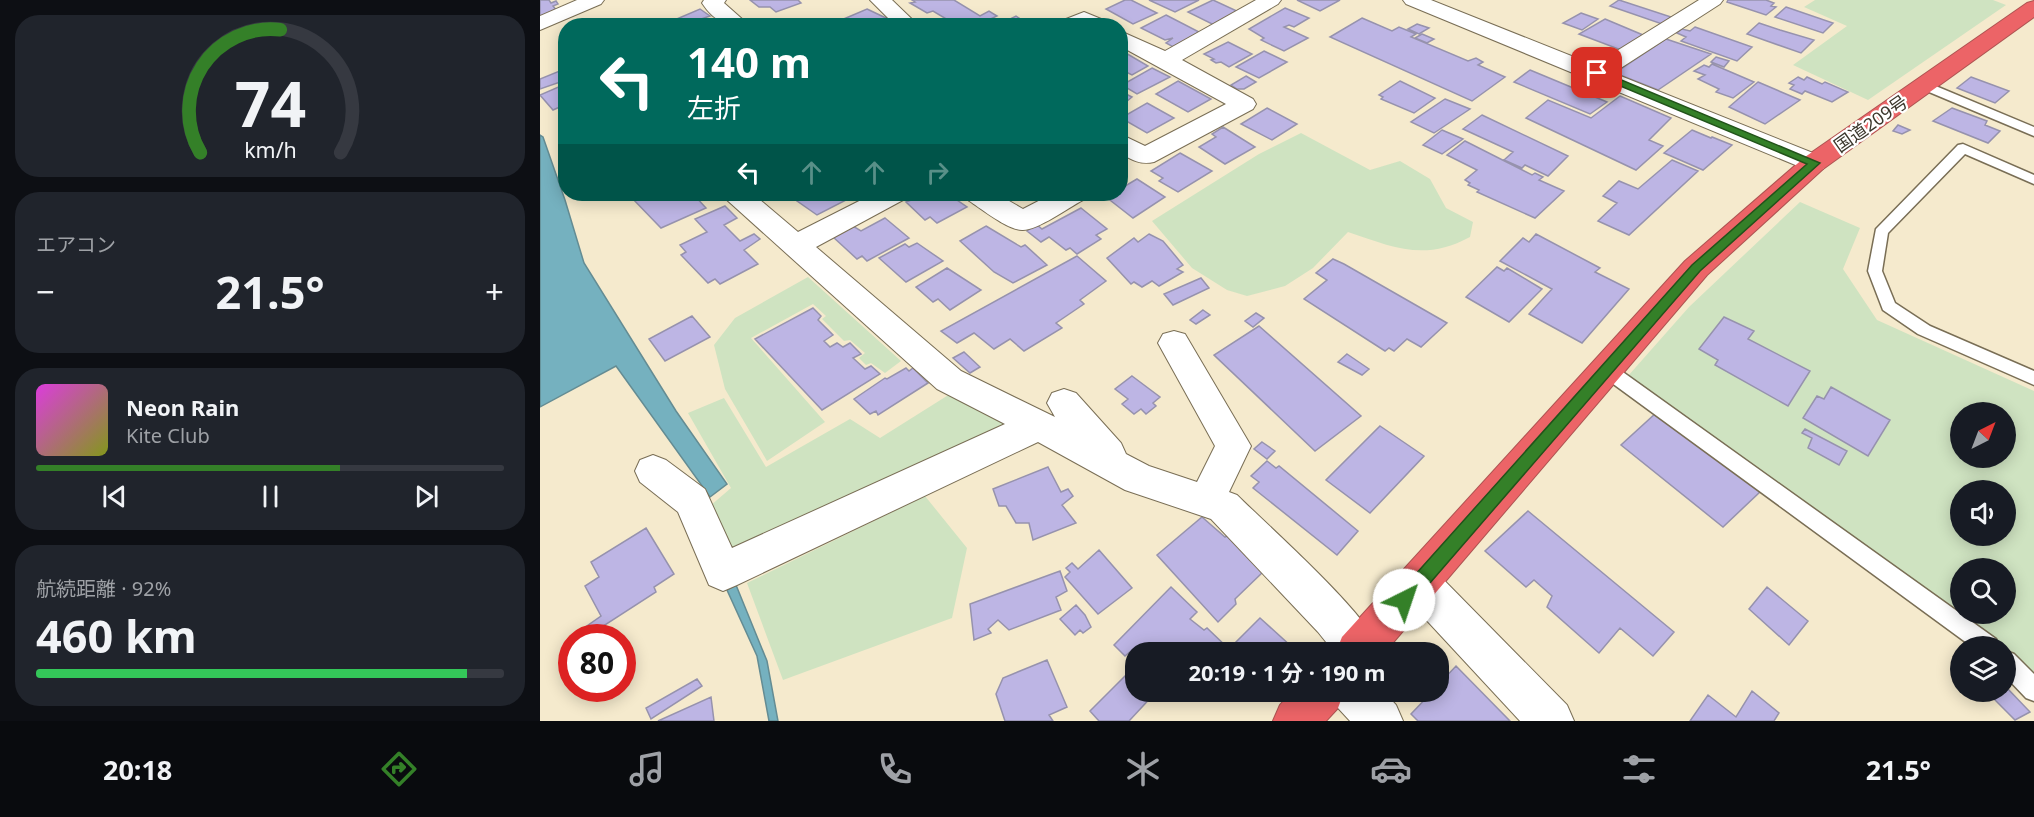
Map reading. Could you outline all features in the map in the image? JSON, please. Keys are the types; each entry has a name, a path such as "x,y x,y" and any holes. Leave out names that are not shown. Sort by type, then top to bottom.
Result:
{"highway":[{"name":"国道209号","path":"1374,642 1419,583 1696,268 1814,163 1926,86 2034,7"},
{"path":"1296,721 1313,702"}],"street":[{"path":"558,36 542,23 594,0"},
{"path":"716,0 712,3 730,18"},
{"path":"1165,60 1271,0"},
{"path":"1413,0 1814,163"},
{"path":"1597,73 1713,0"},
{"path":"891,2 903,18"},
{"path":"1128,41 1244,104 1128,165"},
{"path":"1128,147 1144,156"},
{"path":"745,201 949,380 1052,414 1123,471 1138,479 1224,507 1333,618 1345,642"},
{"path":"797,245 880,201"},
{"path":"989,201 1022,221 1060,201"},
{"path":"1174,343 1233,446 1206,501"},
{"path":"653,471 692,501 723,572 1052,414"},
{"path":"1419,583 1551,721"},
{"path":"1372,702 1380,721"}],"lane":[{"path":"1926,86 2034,132"},
{"path":"2034,180 1964,148 1881,232 1875,271 1889,306 1924,330 2034,378"},
{"path":"1607,370 1974,636"},
{"path":"2016,672 2034,690"}],"green space":[{"path":"1815,0 1993,0 2006,5 1868,100 1793,65 1847,26 1804,7"},
{"path":"1301,133 1370,170 1400,161 1430,179 1446,208 1473,222 1470,237 1438,249 1409,250 1348,232 1313,268 1285,286 1247,296 1227,290 1192,268 1152,221 1259,154"},
{"path":"1800,202 1860,228 1843,269 1877,320 2034,391 2034,674 2016,656 2016,636 1992,636 1975,624 2016,624 2016,558 1950,558 1950,606 1628,376 1689,307"},
{"path":"808,277 901,361 885,373 871,363 866,365 859,358 865,353 850,340 844,341 822,319 826,316 813,304 751,338 825,422 767,461 725,389 714,345 735,318"},
{"path":"950,394 1010,425 728,559 710,506 731,488 688,413 724,398 766,467 850,419 880,438"},
{"path":"925,496 967,548 952,618 783,680 747,583"}],"water":[{"path":"540,135 543,137 558,180 558,201 565,201 584,263 676,411 727,484 710,497 616,366 540,407"},
{"path":"736,585 767,661 778,721 769,721 757,656 727,590"}],"building":[{"path":"540,0 549,0 551,3 556,1 558,4 553,6 557,11 540,18"},
{"path":"750,0 798,0 801,3 776,12 770,7 759,7"},
{"path":"912,0 954,0 980,16 989,11 997,16 993,18 945,18 933,11 927,13 910,3 915,2"},
{"path":"1125,0 1131,0 1157,13 1133,24 1128,21 1128,18 1122,18 1106,9"},
{"path":"1149,0 1199,0 1175,12"},
{"path":"1213,0 1239,12 1214,25 1188,12"},
{"path":"1297,0 1340,0 1320,11"},
{"path":"1619,0 1671,17 1662,24 1610,6"},
{"path":"1728,0 1766,0 1774,3 1771,6 1776,7 1766,15 1727,2"},
{"path":"1786,7 1833,23 1823,33 1775,17"},
{"path":"1285,8 1309,18 1294,27 1289,25 1284,27 1308,38 1284,51 1261,40 1264,38 1249,29"},
{"path":"700,9 710,16 704,18 679,18"},
{"path":"867,9 886,18 846,18"},
{"path":"1581,13 1598,19 1582,30 1563,23"},
{"path":"1166,15 1201,33 1175,48 1166,43 1173,38 1165,40 1141,28"},
{"path":"1362,18 1392,31 1399,27 1416,34 1411,37 1468,61 1476,58 1483,62 1478,65 1505,77 1472,101 1330,37"},
{"path":"1605,19 1643,35 1621,50 1579,34"},
{"path":"1759,23 1814,40 1801,53 1747,34"},
{"path":"1417,24 1429,28 1419,34 1408,29"},
{"path":"1695,27 1752,47 1737,61 1681,41 1686,37 1677,33 1682,29 1690,31"},
{"path":"1422,34 1434,39 1427,43 1415,38"},
{"path":"1666,39 1711,54 1658,90 1615,73"},
{"path":"1228,42 1252,54 1229,67 1221,62 1216,63 1211,60 1214,59 1204,54"},
{"path":"1264,51 1287,62 1259,78 1236,67"},
{"path":"1128,54 1148,66 1132,75 1128,73"},
{"path":"1716,57 1729,61 1724,67 1711,62"},
{"path":"1712,64 1754,82 1733,98 1716,92 1719,89 1698,79 1705,75 1694,71 1704,65 1709,67"},
{"path":"1152,68 1170,77 1137,94 1128,89 1128,82"},
{"path":"1530,70 1607,102 1590,114 1514,82"},
{"path":"558,72 558,83 540,89 540,79"},
{"path":"1246,76 1256,82 1244,89 1237,89 1231,85"},
{"path":"1798,77 1804,80 1807,77 1822,84 1825,82 1848,92 1832,102 1805,91 1802,94 1790,89 1794,85 1789,83"},
{"path":"1971,77 2009,91 1995,103 1957,88"},
{"path":"1178,81 1211,99 1188,112 1156,94"},
{"path":"1400,81 1435,98 1414,113 1381,99 1383,97 1379,95"},
{"path":"1758,82 1800,100 1765,124 1729,107"},
{"path":"558,87 558,108 553,110 540,95"},
{"path":"1620,96 1671,118 1649,140 1663,146 1636,170 1526,118 1548,100 1591,118"},
{"path":"1445,99 1470,109 1434,133 1411,122"},
{"path":"1147,103 1174,118 1147,133 1128,122 1128,114"},
{"path":"1267,108 1297,124 1272,140 1241,124"},
{"path":"1952,108 1987,121 1985,125 2000,131 1988,143 1933,121"},
{"path":"1482,115 1568,156 1548,176 1525,165 1522,168 1504,160 1513,152 1463,129"},
{"path":"1898,125 1910,130 1902,134 1893,131"},
{"path":"1223,127 1255,147 1225,164 1199,147 1216,137 1212,134"},
{"path":"1442,130 1463,139 1442,154 1423,145"},
{"path":"1692,130 1732,145 1703,170 1664,153"},
{"path":"1465,141 1532,175 1535,173 1543,177 1539,180 1564,191 1535,218 1477,192 1479,190 1468,185 1470,183 1465,180 1477,170 1447,155"},
{"path":"1180,153 1212,171 1178,192 1159,181 1163,178 1151,171"},
{"path":"1672,160 1698,171 1629,235 1598,221 1617,203 1603,196 1619,181 1638,189"},
{"path":"1137,179 1165,197 1133,218 1111,201 1128,201 1128,184"},
{"path":"635,201 700,201 706,208 661,228"},
{"path":"797,201 844,201 817,215"},
{"path":"958,201 967,207 937,223 930,217 925,220 906,202"},
{"path":"725,206 737,218 724,225 740,241 754,234 760,239 744,250 758,264 720,284 715,279 708,283 681,255 686,252 680,245 707,232 695,219"},
{"path":"1081,208 1107,229 1096,235 1101,239 1077,254 1070,248 1066,250 1049,237 1041,242 1027,231 1036,224 1042,229"},
{"path":"885,218 909,238 867,261 862,256 857,259 833,237 853,226 861,231"},
{"path":"986,226 1021,247 1025,245 1047,265 1013,283 994,272 960,241"},
{"path":"1149,234 1163,241 1183,265 1177,269 1183,272 1159,286 1152,281 1142,287 1134,282 1131,284 1107,258 1134,238 1138,242"},
{"path":"1536,234 1600,268 1595,272 1629,289 1582,343 1529,314 1552,289 1500,261 1523,238 1529,242"},
{"path":"917,243 943,261 906,282 879,258 905,244 909,247"},
{"path":"1077,256 1106,281 1080,300 1084,304 1056,323 1062,328 1024,351 1010,339 994,349 974,333 957,343 941,331"},
{"path":"1333,259 1447,323 1421,347 1407,339 1394,351 1389,348 1385,351 1304,299 1327,280 1316,273"},
{"path":"1497,267 1504,271 1507,268 1542,289 1509,322 1466,297"},
{"path":"947,268 981,290 950,310 938,299 933,302 916,287"},
{"path":"1201,278 1209,288 1173,305 1164,294"},
{"path":"813,308 821,316 818,320 833,335 824,341 830,347 837,343 843,347 850,343 861,354 853,358 865,369 871,366 880,374 822,410 755,339"},
{"path":"1203,310 1210,315 1196,324 1190,320"},
{"path":"1256,313 1264,318 1253,327 1245,321"},
{"path":"692,316 710,337 665,361 649,339"},
{"path":"1724,317 1754,331 1748,339 1810,371 1788,406 1715,365 1718,360 1699,349"},
{"path":"1259,326 1361,416 1315,451 1214,355"},
{"path":"964,352 980,367 970,373 953,358"},
{"path":"1347,354 1369,369 1362,375 1338,362"},
{"path":"906,368 909,371 913,368 928,383 878,415 876,411 870,414 854,399 885,378"},
{"path":"1132,376 1160,397 1153,403 1156,406 1146,414 1141,409 1134,414 1122,404 1128,399 1115,389"},
{"path":"1831,387 1890,420 1868,456 1803,418 1817,396 1824,399"},
{"path":"1656,413 1762,490 1723,527 1621,445"},
{"path":"1380,426 1424,456 1370,513 1326,480"},
{"path":"1805,429 1847,451 1839,465 1808,448 1812,438 1802,433"},
{"path":"1262,442 1275,451 1267,459 1254,449"},
{"path":"1267,461 1276,468 1279,466 1358,531 1337,555 1253,488 1259,482 1251,476"},
{"path":"1048,467 1061,492 1068,489 1073,496 1062,505 1076,523 1033,540 1029,523 1016,523 1006,506 999,506 993,489"},
{"path":"1528,511 1674,632 1653,656 1620,628 1599,653 1547,607 1552,596 1534,580 1526,587 1485,551"},
{"path":"1202,517 1225,537 1229,535 1264,571 1235,599 1236,604 1218,622 1157,555"},
{"path":"646,528 674,574 654,587 656,592 607,624 590,624 601,616 585,586 599,577 591,562"},
{"path":"1099,550 1132,588 1098,614 1065,577 1070,572 1066,568 1072,563 1078,569"},
{"path":"1060,571 1067,591 1056,597 1061,610 1009,630 998,620 988,629 991,633 974,640 970,604"},
{"path":"1171,587 1197,612 1190,619 1204,630 1207,628 1222,642 1125,642 1125,656 1114,645"},
{"path":"1767,587 1808,621 1789,645 1749,609"},
{"path":"1076,605 1085,615 1091,627 1083,633 1080,630 1075,635 1060,619"},
{"path":"1260,618 1286,642 1236,642"},
{"path":"1047,660 1067,707 1049,715 1053,721 1005,721 996,694 1003,678"},
{"path":"1456,666 1510,721 1418,721 1411,714 1422,702 1449,702 1449,673"},
{"path":"1125,676 1125,702 1147,702 1129,721 1099,721 1090,711"},
{"path":"697,679 702,686 651,719 646,708"},
{"path":"1752,691 1779,713 1774,721 1690,721 1708,695 1736,717"},
{"path":"711,697 714,721 658,721"},
{"path":"2016,697 2030,712 2015,720 1997,702 2016,702"}],"route":[{"path":"1404,600 1696,268 1814,163 1597,73"}]}
